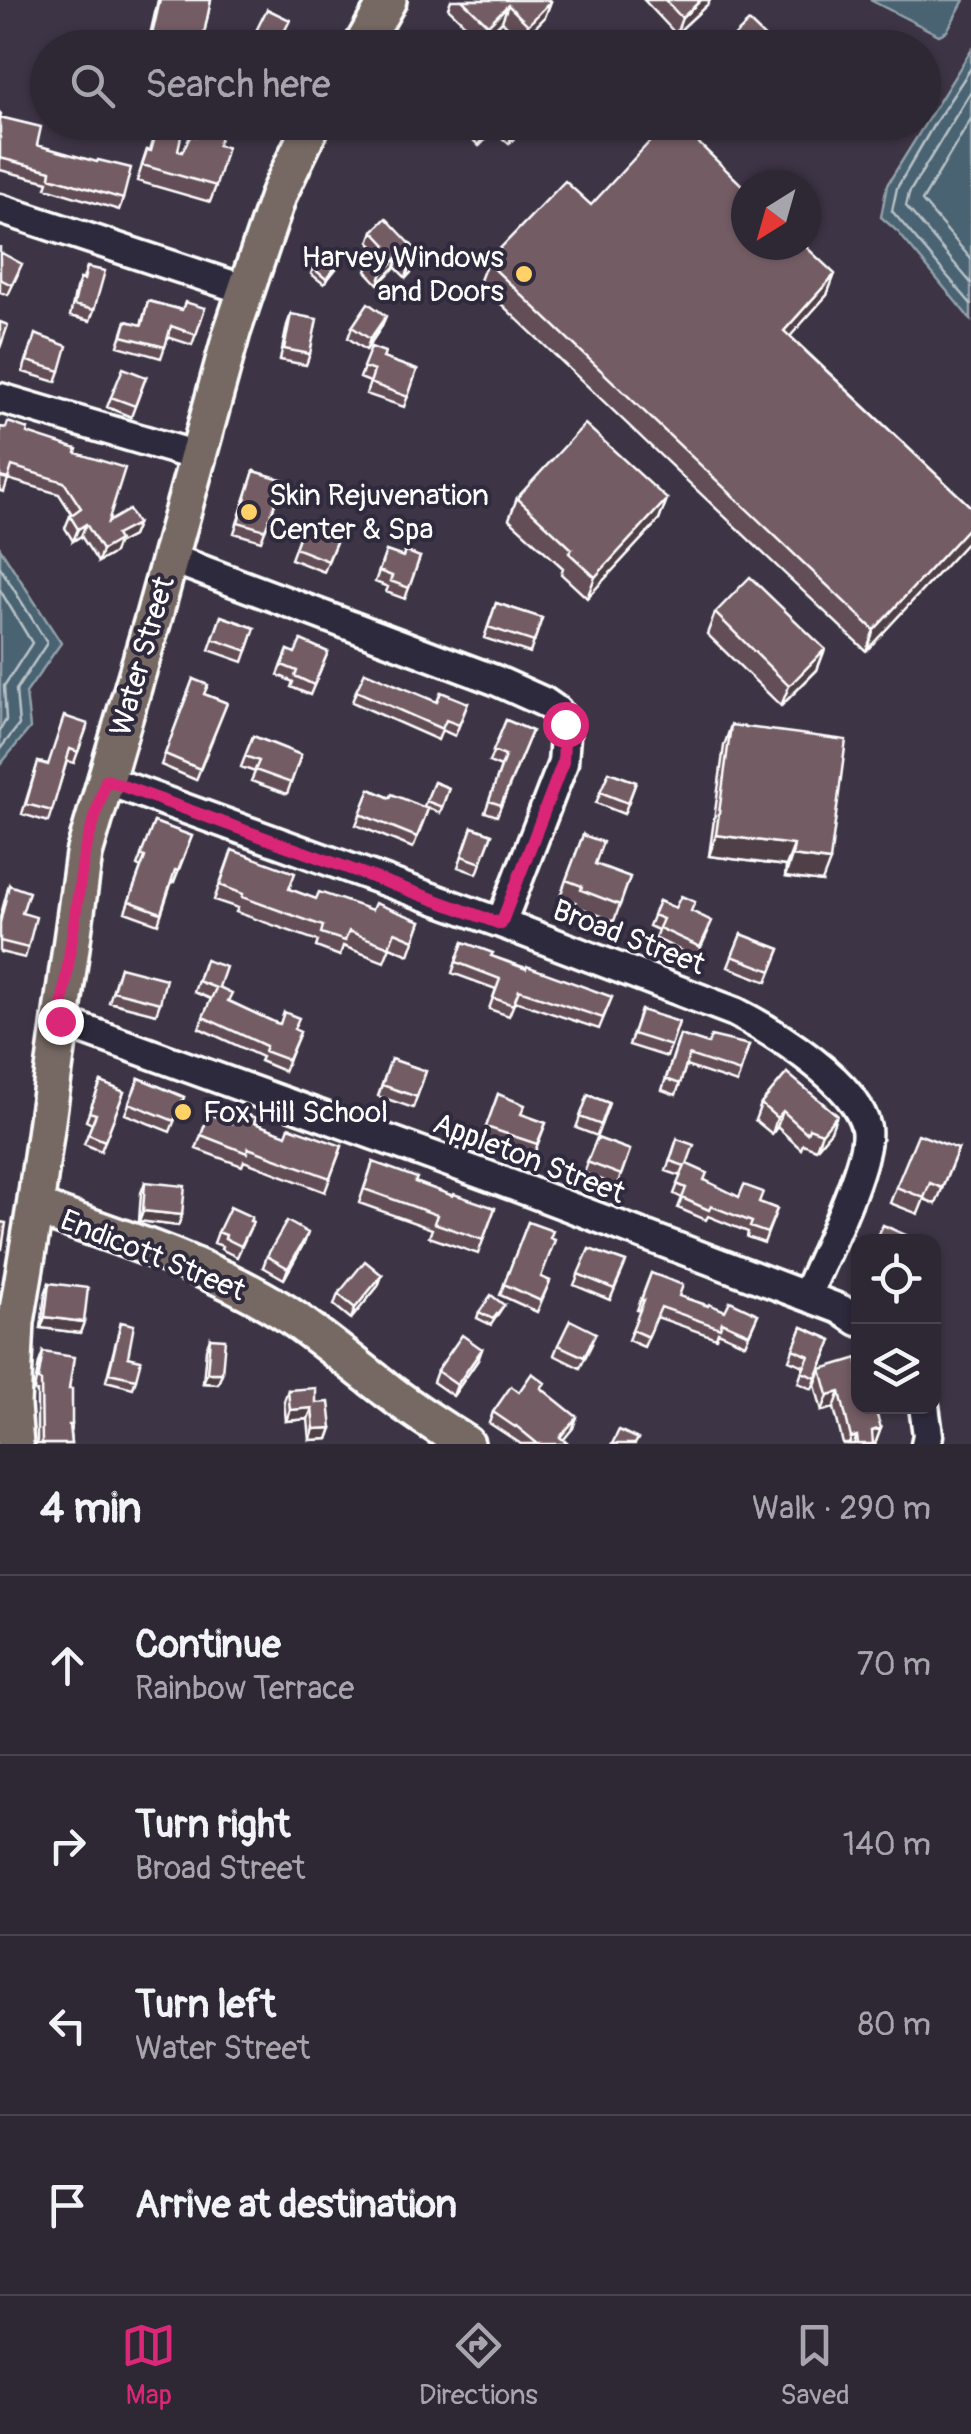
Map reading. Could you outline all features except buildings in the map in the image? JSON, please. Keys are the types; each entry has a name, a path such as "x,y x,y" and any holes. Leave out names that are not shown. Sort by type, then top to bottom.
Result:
{"main road":[{"path":"372,30 388,0"},
{"name":"Water Street","path":"15,1444 12,1405 16,1322 84,854 246,290 279,193 304,140"},
{"name":"Endicott Street","path":"35,1208 158,1252 244,1290 284,1312 386,1390 466,1444"}],"street":[{"path":"0,209 246,290"},
{"path":"0,398 198,456"},
{"path":"170,558 496,680 557,711 565,724 563,762 501,924"},
{"name":"Broad Street","path":"106,780 501,924 735,1012 771,1030 832,1079 856,1105 867,1130 850,1195 806,1296"},
{"name":"Appleton Street","path":"60,1021 488,1176 840,1309 851,1317"},
{"path":"925,1414 926,1444"}],"water":[{"path":"870,0 964,0 947,31 941,34 941,30 929,30"},
{"path":"971,50 971,320 881,217 887,185 915,140 941,140 941,98"},
{"path":"0,548 61,643 26,693 30,728 0,765"}],"place":[{"name":"Harvey Windows and Doors","path":"524,274"},
{"name":"Skin Rejuvenation Center & Spa","path":"249,512"},
{"name":"Fox Hill School","path":"183,1112"}],"route":[{"path":"60,1021 84,854 106,780 501,924 563,762 565,724"}]}
